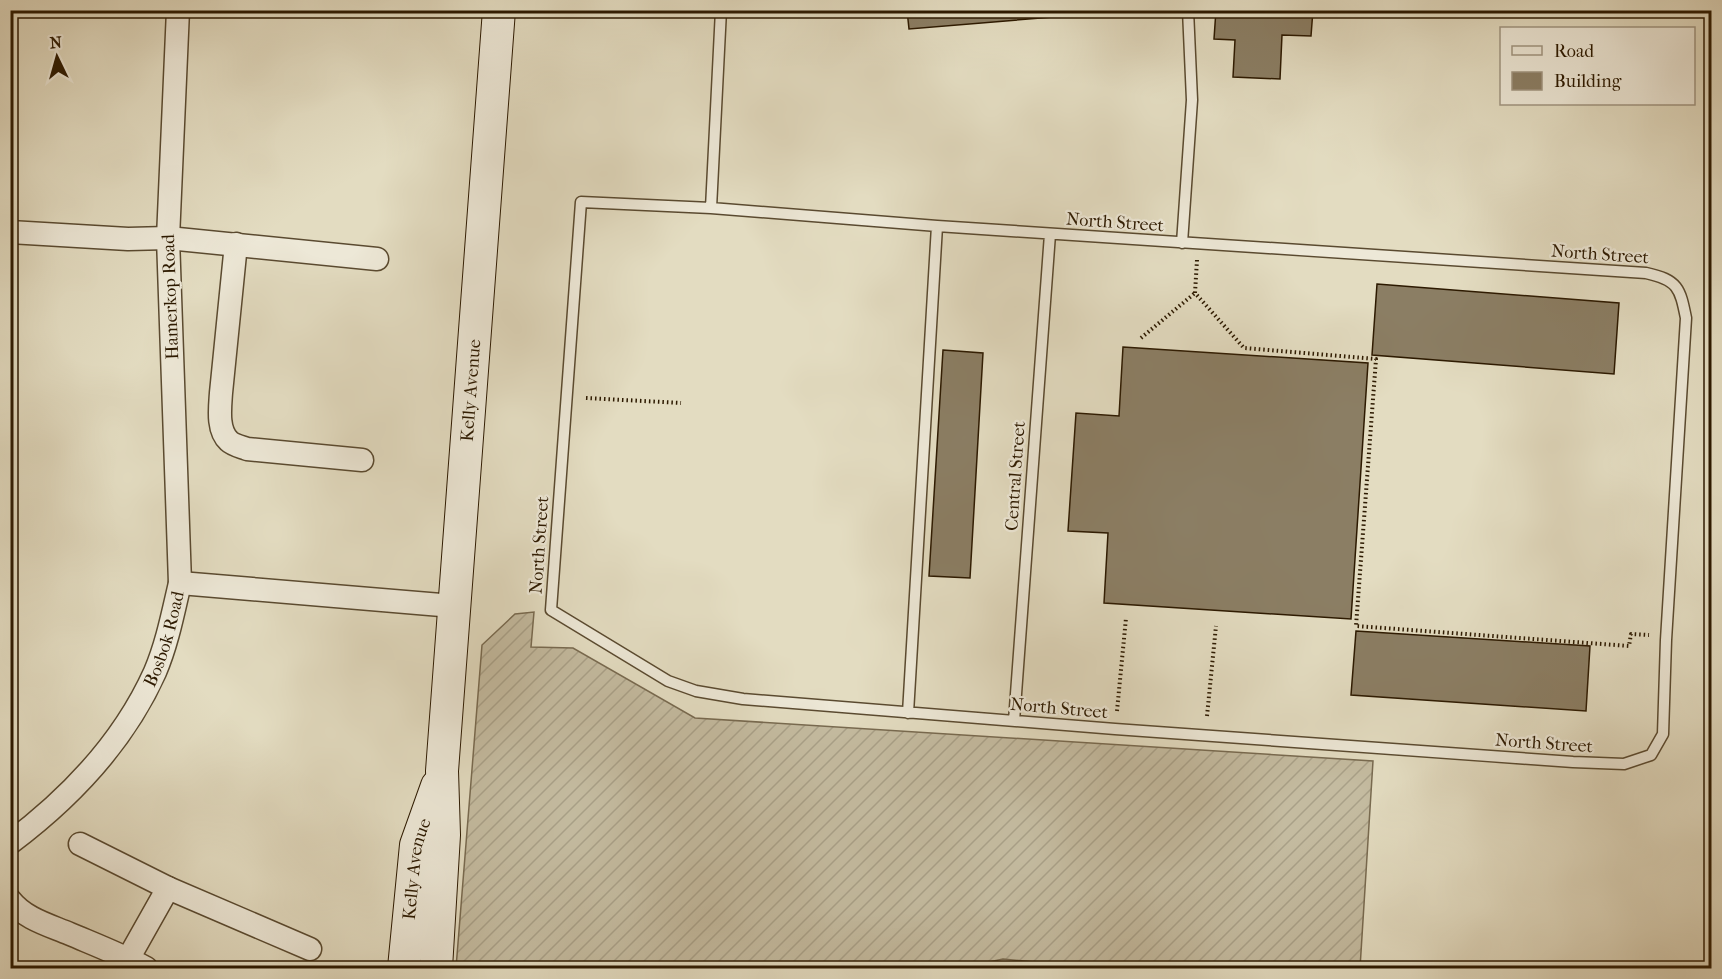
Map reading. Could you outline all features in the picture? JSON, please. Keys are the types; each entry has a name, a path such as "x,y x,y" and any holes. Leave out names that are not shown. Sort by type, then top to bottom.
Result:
{"street":[{"name":"Hamerkop Road","path":"178,10 168,238 180,583"},
{"name":"Kelly Avenue","path":"436,969 444,835 442,771 499,10"},
{"path":"10,232 128,239 168,238 377,259"},
{"path":"236,244 221,393 220,414 223,430 230,441 247,449 362,460"},
{"name":"Bosbok Road","path":"10,843 40,821 73,789 102,757 135,708 154,672 168,634 180,583 453,606"},
{"name":"Kelly Avenue","path":"404,969 416,845 442,771"},
{"path":"80,844 168,888 310,949"},
{"path":"10,900 19,910 37,920 137,964 168,888"}],"lane":[{"path":"711,208 720,10"},
{"path":"1182,243 1192,100 1188,10"},
{"name":"North Street","path":"581,202 711,208 1050,234 1646,273 1665,277 1675,285 1682,299 1686,318 1663,734 1651,755 1624,764 1574,762 743,699 696,691 668,681 551,610 581,202"},
{"path":"908,713 937,226"},
{"name":"Central Street","path":"1014,721 1050,234"}],"path":[{"path":"1198,244 1196,293 1244,348 1376,359 1356,626 1629,646 1631,633 1667,636"},
{"path":"1140,338 1196,293"},
{"path":"567,397 681,403"},
{"path":"1115,729 1126,618"},
{"path":"1205,735 1216,626"}],"shaded area":[{"path":"534,612 531,647 573,648 695,718 1373,761 1360,968 1099,968 1003,959 985,963 984,968 456,968 482,645 515,614"}],"building":[{"path":"907,10 1077,10 1077,15 909,29"},
{"path":"1216,10 1313,10 1311,36 1282,35 1280,79 1233,77 1235,40 1214,39"},
{"path":"1377,284 1619,303 1614,374 1372,355"},
{"path":"1123,347 1368,363 1351,619 1104,603 1108,533 1068,531 1076,413 1119,416"},
{"path":"943,350 983,353 970,578 929,576"},
{"path":"1356,631 1590,646 1586,711 1351,695"}]}
